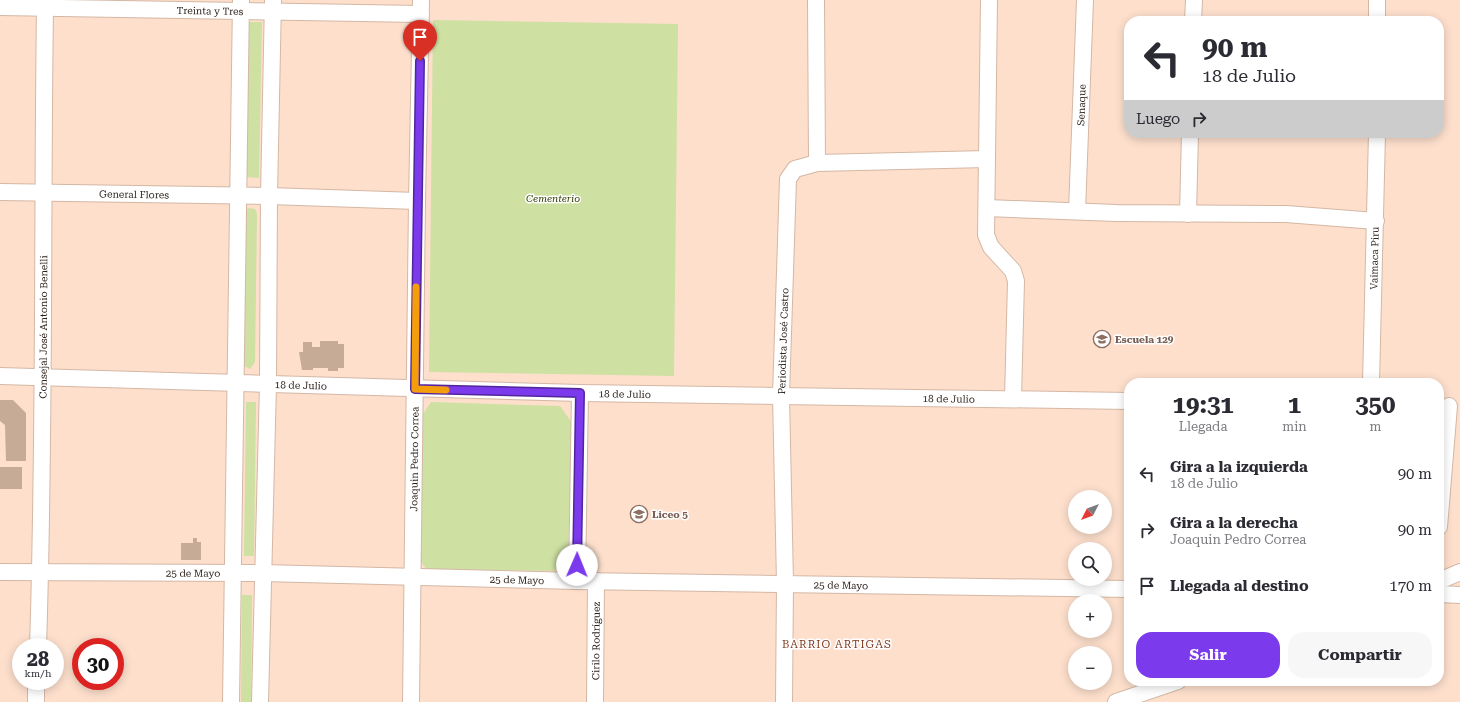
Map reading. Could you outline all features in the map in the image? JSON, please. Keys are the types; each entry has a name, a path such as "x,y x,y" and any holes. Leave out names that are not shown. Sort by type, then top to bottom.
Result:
{"street":[{"path":"816,0 817,163"},
{"path":"989,0 986,235 991,247 1013,270 1016,280 1013,398"},
{"name":"Senaque","path":"1077,210 1085,0"},
{"path":"1193,16 1194,0"},
{"path":"1377,0 1377,16"},
{"name":"Treinta y Tres","path":"0,7 135,5 421,7"},
{"path":"231,702 231,573 239,196 241,5"},
{"path":"260,702 262,573 268,384 272,6"},
{"name":"Consejal José Antonio Benelli","path":"38,638 43,376 42,193 45,7"},
{"name":"Joaquin Pedro Correa","path":"411,702 417,200 421,7"},
{"path":"1188,214 1190,138"},
{"name":"Vaimaca Piru","path":"1371,378 1378,138"},
{"name":"Periodista José Castro","path":"784,702 785,583 781,395 788,179 795,169 817,163 987,159"},
{"name":"General Flores","path":"0,192 417,200"},
{"path":"987,208 1077,210 1116,213 1286,214 1376,221"},
{"name":"18 de Julio","path":"0,376 43,376 235,384 580,393 1124,400"},
{"path":"576,581 580,393"},
{"path":"1444,466 1449,406"},
{"name":"25 de Mayo","path":"0,572 262,573 576,581 1124,589"},
{"path":"1444,579 1460,572"},
{"name":"Cirilo Rodríguez","path":"595,702 596,581"},
{"path":"1444,594 1460,595"},
{"path":"1116,702 1163,686"},
{"path":"36,690 36,702"}],"green space":[{"name":"Cementerio","path":"433,20 678,24 674,376 429,372"},
{"path":"249,22 262,22 259,178 246,177"},
{"path":"248,208 255,209 257,214 255,362 250,369 244,366 245,213"},
{"path":"246,402 256,402 254,556 244,556"},
{"path":"431,402 560,406 572,423 568,558 554,571 426,569 418,557 421,417"},
{"path":"242,595 252,595 251,702 241,702"}],"building":[{"path":"320,341 338,341 338,344 344,344 344,368 338,368 338,371 328,371 328,368 302,370 299,352 303,352 303,342 312,342 312,347 320,347"},
{"path":"0,400 13,400 26,413 26,461 6,461 5,425 0,421"},
{"path":"0,467 22,467 22,489 0,489"},
{"path":"193,538 197,538 197,542 201,542 201,560 181,560 181,543 193,543"}],"slow traffic":[{"path":"416,287 415,389 446,390"}],"place":[{"name":"Escuela 129","path":"1102,339"},
{"name":"Liceo 5","path":"639,514"}],"district":[{"name":"BARRIO ARTIGAS","path":"837,644"}],"route":[{"path":"420,61 415,389 580,393 577,565"}]}
